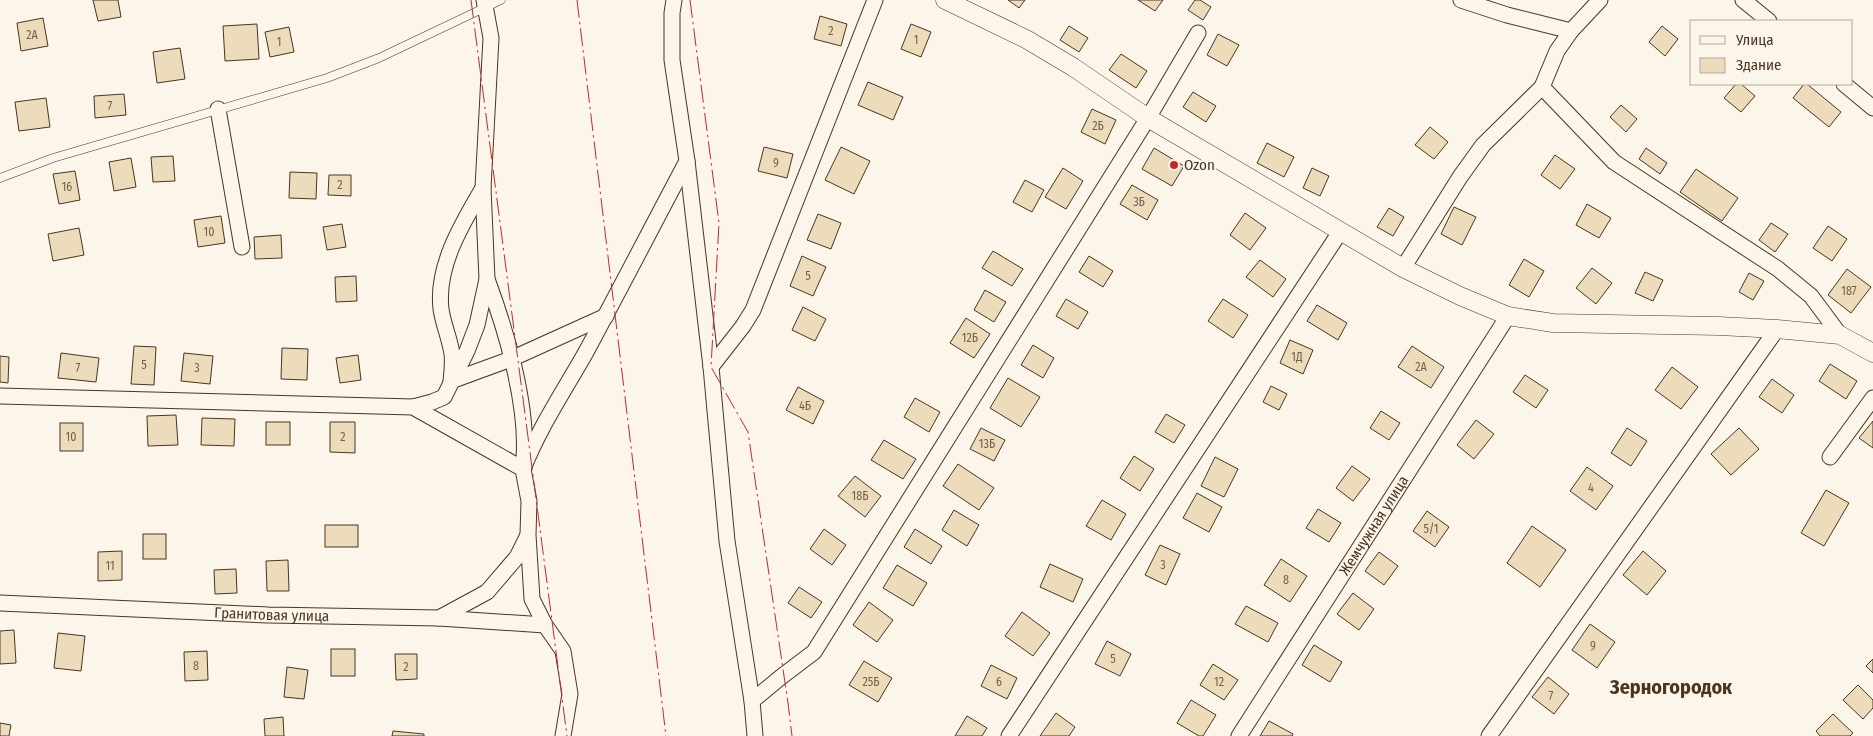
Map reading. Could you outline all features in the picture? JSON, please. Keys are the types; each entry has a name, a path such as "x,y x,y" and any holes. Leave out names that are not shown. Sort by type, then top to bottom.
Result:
{"street":[{"path":"674,0 672,13 672,60 687,161 711,367 727,541 752,701 755,736"},
{"path":"711,367 753,310 875,0"},
{"path":"948,0 1034,44 1073,67 1148,118 1403,268 1460,296 1508,316 1553,323 1776,329 1840,335 1873,353"},
{"path":"1403,268 1460,177 1483,146 1542,88 1557,51 1571,31 1600,0"},
{"path":"1743,0 1768,20"},
{"path":"1461,1 1507,16 1571,31"},
{"path":"0,396 412,407 444,397 467,351 477,325 487,279 484,188 491,38 485,4"},
{"path":"752,701 814,652 1148,118 1198,33"},
{"path":"1845,85 1873,108"},
{"path":"1542,88 1614,162 1778,268 1811,296 1840,335"},
{"path":"218,109 242,247"},
{"path":"524,469 539,433 561,398 606,316 687,161"},
{"path":"451,381 452,354 441,310 440,288 447,260 465,219 484,188"},
{"path":"1009,736 1340,232"},
{"path":"487,279 511,358 522,412 525,444 524,469 529,501 528,535 532,599 545,625 563,650 570,694 562,736"},
{"path":"451,381 511,358 606,316"},
{"name":"Жемчужная улица","path":"1239,736 1508,316"},
{"path":"1489,736 1776,329"},
{"path":"1830,457 1873,398"},
{"path":"412,407 524,469"},
{"path":"439,618 487,592 516,558 528,535"},
{"name":"Гранитовая улица","path":"0,603 268,615 439,618 545,625"}],"lane":[{"path":"0,178 54,158 327,78 379,58 485,4 501,0"}],"building":[{"path":"93,0 118,0 121,17 98,21"},
{"path":"1008,0 1025,0 1019,8"},
{"path":"1138,0 1163,0 1155,11"},
{"path":"1195,0 1200,0 1211,7 1203,20 1188,10"},
{"path":"820,16 847,24 841,46 814,39"},
{"path":"43,18 48,46 21,51 17,23"},
{"path":"257,24 259,59 225,61 223,26"},
{"path":"911,24 931,32 921,57 901,49"},
{"path":"1069,26 1088,38 1079,52 1060,40"},
{"path":"1662,26 1678,39 1665,56 1649,42"},
{"path":"289,27 294,52 270,57 265,32"},
{"path":"1218,34 1239,45 1227,66 1207,55"},
{"path":"180,48 185,79 157,83 153,52"},
{"path":"1121,54 1147,71 1136,88 1109,70"},
{"path":"868,82 903,97 893,120 858,105"},
{"path":"1735,85 1742,85 1755,96 1741,112 1724,98"},
{"path":"1803,85 1808,85 1841,112 1829,127 1793,98"},
{"path":"1193,92 1216,106 1206,122 1183,107"},
{"path":"124,94 126,115 95,118 94,96"},
{"path":"46,98 50,127 19,131 15,102"},
{"path":"1621,105 1637,119 1626,132 1610,117"},
{"path":"1092,109 1116,120 1105,144 1081,132"},
{"path":"1430,127 1448,142 1434,159 1415,145"},
{"path":"1267,143 1294,157 1284,177 1257,163"},
{"path":"764,147 793,154 787,178 758,171"},
{"path":"841,147 870,161 854,194 825,180"},
{"path":"1154,148 1184,166 1172,186 1142,169"},
{"path":"1646,148 1667,163 1660,174 1639,159"},
{"path":"1555,155 1575,169 1560,189 1541,175"},
{"path":"173,156 175,181 153,182 151,157"},
{"path":"131,158 136,187 114,191 109,162"},
{"path":"1063,168 1083,181 1066,209 1045,197"},
{"path":"1312,168 1329,176 1320,196 1303,188"},
{"path":"1696,169 1738,198 1722,221 1680,192"},
{"path":"75,171 80,200 59,204 53,174"},
{"path":"290,172 317,173 316,199 289,198"},
{"path":"329,175 351,175 351,196 328,195"},
{"path":"1025,180 1044,190 1032,212 1013,202"},
{"path":"1132,185 1158,200 1147,220 1120,204"},
{"path":"1587,204 1611,218 1599,238 1576,225"},
{"path":"1454,207 1476,217 1462,245 1441,234"},
{"path":"1389,208 1404,217 1393,236 1377,227"},
{"path":"1245,213 1266,228 1250,250 1230,235"},
{"path":"818,214 841,223 831,249 807,240"},
{"path":"221,216 225,243 198,247 194,220"},
{"path":"1771,223 1788,234 1775,252 1759,240"},
{"path":"342,224 346,247 327,250 323,227"},
{"path":"1828,226 1847,239 1832,261 1813,248"},
{"path":"79,228 84,255 53,261 48,234"},
{"path":"281,235 282,258 255,259 254,237"},
{"path":"993,251 1023,269 1012,286 982,268"},
{"path":"802,256 826,267 813,296 790,286"},
{"path":"1089,256 1113,271 1103,287 1079,272"},
{"path":"1524,259 1544,271 1529,297 1509,285"},
{"path":"1260,260 1286,279 1273,297 1246,277"},
{"path":"1592,268 1612,283 1596,304 1576,288"},
{"path":"1847,269 1871,287 1851,313 1828,295"},
{"path":"1645,272 1663,280 1653,301 1635,293"},
{"path":"1749,273 1764,281 1753,300 1739,292"},
{"path":"356,276 357,301 336,302 335,277"},
{"path":"985,290 1006,302 994,322 974,310"},
{"path":"1066,299 1088,312 1078,329 1056,316"},
{"path":"1223,299 1248,315 1233,338 1208,321"},
{"path":"1317,305 1347,323 1338,340 1307,321"},
{"path":"803,307 826,319 815,341 792,330"},
{"path":"966,318 990,334 974,358 950,343"},
{"path":"1290,340 1313,350 1303,374 1280,363"},
{"path":"1033,345 1054,358 1043,378 1021,365"},
{"path":"134,346 156,347 154,385 131,384"},
{"path":"1412,346 1444,367 1431,388 1398,367"},
{"path":"282,348 308,349 307,380 281,379"},
{"path":"61,353 99,358 96,382 58,378"},
{"path":"184,353 213,356 210,384 181,381"},
{"path":"358,355 361,380 340,383 336,358"},
{"path":"0,356 9,357 8,383 0,382"},
{"path":"1830,364 1857,381 1846,399 1819,381"},
{"path":"1672,367 1698,387 1681,409 1655,390"},
{"path":"1525,375 1548,390 1536,408 1513,392"},
{"path":"1008,378 1040,397 1021,427 990,408"},
{"path":"1772,379 1794,395 1782,413 1759,397"},
{"path":"1271,386 1287,394 1279,410 1263,402"},
{"path":"798,387 824,401 813,424 786,410"},
{"path":"915,398 940,412 929,432 904,417"},
{"path":"1381,411 1400,423 1389,440 1370,428"},
{"path":"1166,414 1185,425 1174,443 1155,432"},
{"path":"176,415 178,445 148,446 147,416"},
{"path":"202,418 235,419 234,446 201,445"},
{"path":"1476,420 1494,434 1474,459 1457,445"},
{"path":"1873,421 1873,448 1859,438"},
{"path":"266,422 290,422 290,445 266,445"},
{"path":"330,422 355,422 355,453 330,452"},
{"path":"60,423 83,423 83,451 60,451"},
{"path":"981,428 1005,440 994,461 970,449"},
{"path":"1627,428 1647,441 1631,466 1611,453"},
{"path":"1739,428 1759,449 1731,475 1711,454"},
{"path":"884,440 916,459 903,479 871,460"},
{"path":"1134,456 1154,469 1140,491 1120,478"},
{"path":"1215,457 1238,469 1224,497 1201,486"},
{"path":"958,464 994,488 979,510 943,486"},
{"path":"1352,466 1370,479 1353,501 1336,488"},
{"path":"1587,467 1613,486 1596,510 1570,491"},
{"path":"855,476 881,496 865,517 838,496"},
{"path":"1826,490 1849,503 1824,546 1801,533"},
{"path":"1197,493 1222,507 1209,532 1183,518"},
{"path":"1102,500 1126,514 1111,540 1086,526"},
{"path":"1318,509 1341,523 1329,542 1306,528"},
{"path":"954,510 979,525 967,546 942,530"},
{"path":"1427,511 1449,527 1435,547 1413,531"},
{"path":"325,525 358,525 358,547 325,547"},
{"path":"1532,526 1566,550 1540,587 1507,563"},
{"path":"824,529 846,545 832,565 810,549"},
{"path":"915,529 942,546 931,564 904,547"},
{"path":"143,534 166,534 166,559 143,559"},
{"path":"1160,545 1180,554 1166,585 1145,575"},
{"path":"122,551 122,580 98,581 98,552"},
{"path":"1643,551 1666,571 1647,595 1623,575"},
{"path":"1379,552 1398,566 1384,585 1365,571"},
{"path":"1281,559 1307,576 1290,602 1264,585"},
{"path":"288,560 289,591 267,591 266,561"},
{"path":"1050,564 1083,579 1073,602 1040,587"},
{"path":"897,565 927,583 913,606 883,588"},
{"path":"236,569 237,593 215,594 214,570"},
{"path":"799,587 822,602 811,618 788,603"},
{"path":"1353,593 1374,609 1359,630 1337,614"},
{"path":"869,602 893,620 877,642 853,625"},
{"path":"1246,606 1278,623 1268,642 1235,624"},
{"path":"1022,612 1050,633 1033,656 1005,636"},
{"path":"1590,624 1615,642 1597,668 1572,650"},
{"path":"14,630 16,663 0,664 0,631"},
{"path":"58,633 85,636 81,671 54,668"},
{"path":"1107,641 1131,654 1120,676 1095,664"},
{"path":"1314,645 1342,662 1330,682 1302,665"},
{"path":"331,649 355,649 355,676 331,676"},
{"path":"207,651 208,680 185,681 184,652"},
{"path":"395,654 417,654 417,679 396,680"},
{"path":"1873,659 1873,673 1866,666"},
{"path":"864,661 892,678 878,702 849,685"},
{"path":"1213,664 1238,680 1224,700 1200,685"},
{"path":"991,665 1017,678 1007,699 981,686"},
{"path":"287,667 308,670 304,699 284,697"},
{"path":"1548,677 1569,694 1554,714 1532,697"},
{"path":"1858,685 1873,700 1873,708 1863,719 1843,700"},
{"path":"1191,700 1216,715 1203,736 1199,736 1177,723"},
{"path":"1056,713 1075,727 1069,736 1040,736"},
{"path":"1833,714 1853,733 1850,736 1820,736 1816,731"},
{"path":"967,716 987,728 982,736 955,736"},
{"path":"283,717 284,736 265,736 264,719"},
{"path":"1269,721 1293,734 1292,736 1260,736"},
{"path":"0,723 11,725 9,736 0,736"},
{"path":"393,731 424,734 424,736 392,736"}],"power":[{"path":"471,0 567,736"},
{"path":"577,0 666,736"},
{"path":"690,0 719,223 711,367 748,432 792,736"}],"place":[{"name":"Ozon","path":"1174,165"}],"district":[{"name":"Зерногородок","path":"1671,687"}]}
